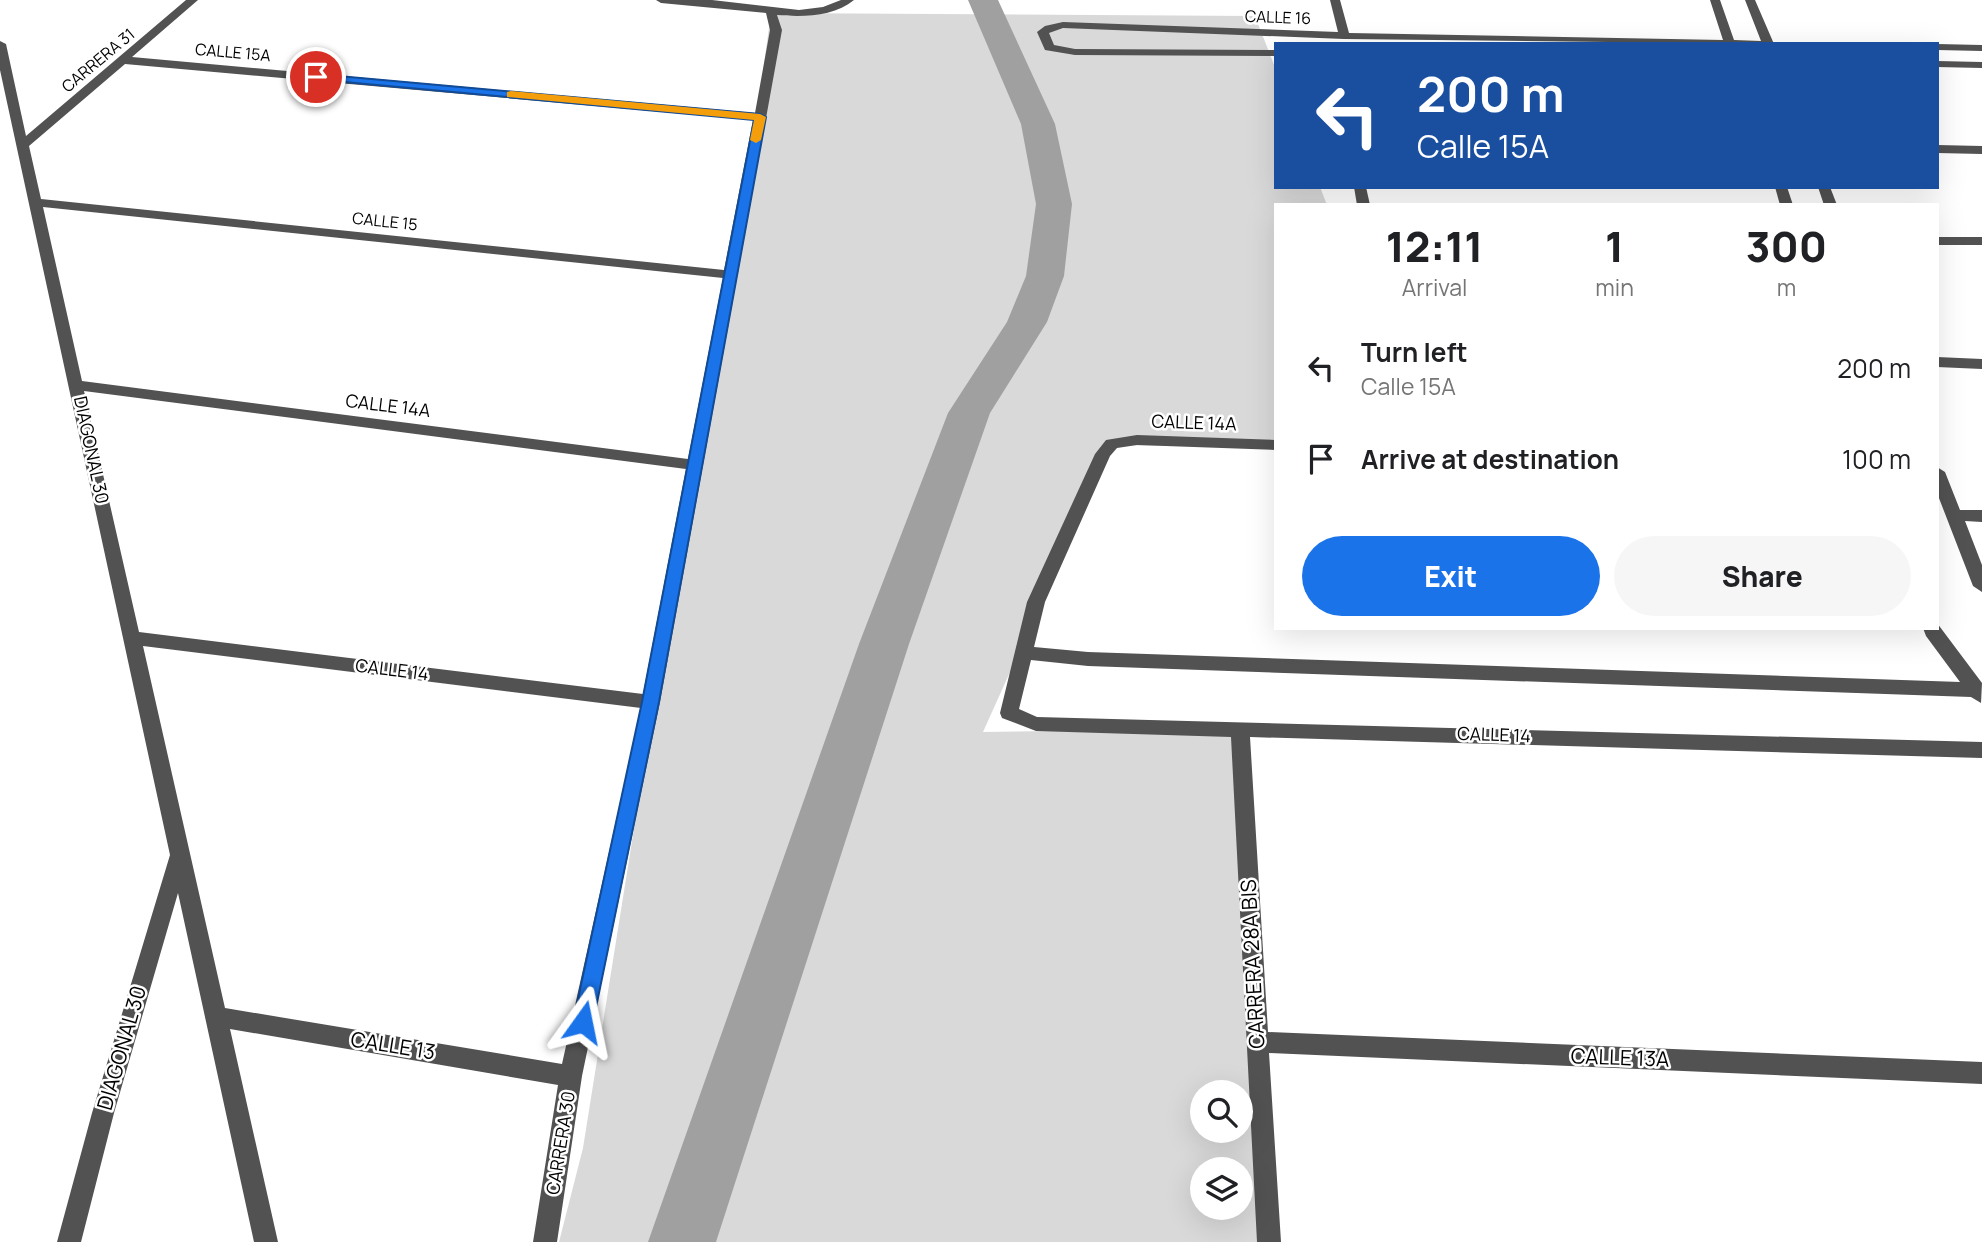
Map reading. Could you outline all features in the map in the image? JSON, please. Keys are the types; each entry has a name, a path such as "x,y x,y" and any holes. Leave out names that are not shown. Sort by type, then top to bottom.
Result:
{"street":[{"name":"CARRERA 31","path":"24,144 193,0"},
{"path":"661,0 748,7 771,13 820,11 849,0"},
{"path":"1335,0 1344,36"},
{"path":"1715,0 1730,42"},
{"path":"1750,0 1767,42"},
{"name":"CARRERA 30","path":"545,1242 571,1076 651,702 731,275 776,30 771,13"},
{"name":"CALLE 16","path":"1274,53 1075,52 1049,48 1043,32 1063,25 1320,39 1344,36 1675,42"},
{"name":"DIAGONAL 30","path":"0,44 265,1242"},
{"path":"1939,47 1982,48"},
{"name":"CALLE 15A","path":"122,60 760,117"},
{"path":"1939,64 1982,65"},
{"path":"1939,149 1982,150"},
{"name":"CALLE 15","path":"36,202 731,275"},
{"path":"1939,241 1982,241"},
{"path":"1939,362 1982,364"},
{"name":"CALLE 14A","path":"77,386 695,465"},
{"name":"CALLE 14A","path":"1024,653 1036,602 1102,454 1112,444 1137,440 1274,445"},
{"path":"1939,477 1982,586"},
{"path":"1954,515 1982,516"},
{"path":"1933,630 1981,691"},
{"name":"CALLE 14","path":"132,638 651,702"},
{"path":"1024,653 1088,659 1981,691"},
{"name":"CALLE 14","path":"1024,653 1009,713 1036,724 1240,727 1982,750"},
{"name":"CARRERA 28A BIS","path":"1240,727 1269,1242"},
{"name":"DIAGONAL 30","path":"69,1242 103,1113 179,855"},
{"name":"CALLE 13","path":"216,1017 571,1076"},
{"name":"CALLE 13A","path":"1257,1042 1982,1073"}],"shaded area":[{"path":"771,13 1255,16 1274,65 1274,189 1321,189 1326,203 1274,203 1274,447 1112,445 983,732 1240,728 1269,1242 559,1242 583,1148 675,572 746,195"}],"waterway":[{"path":"682,1242 884,644 969,413 1027,322 1045,276 1054,204 1038,124 983,0"}],"slow traffic":[{"path":"511,95 760,117 756,140"}],"route":[{"path":"316,77 760,117 651,702 583,1022"}]}
